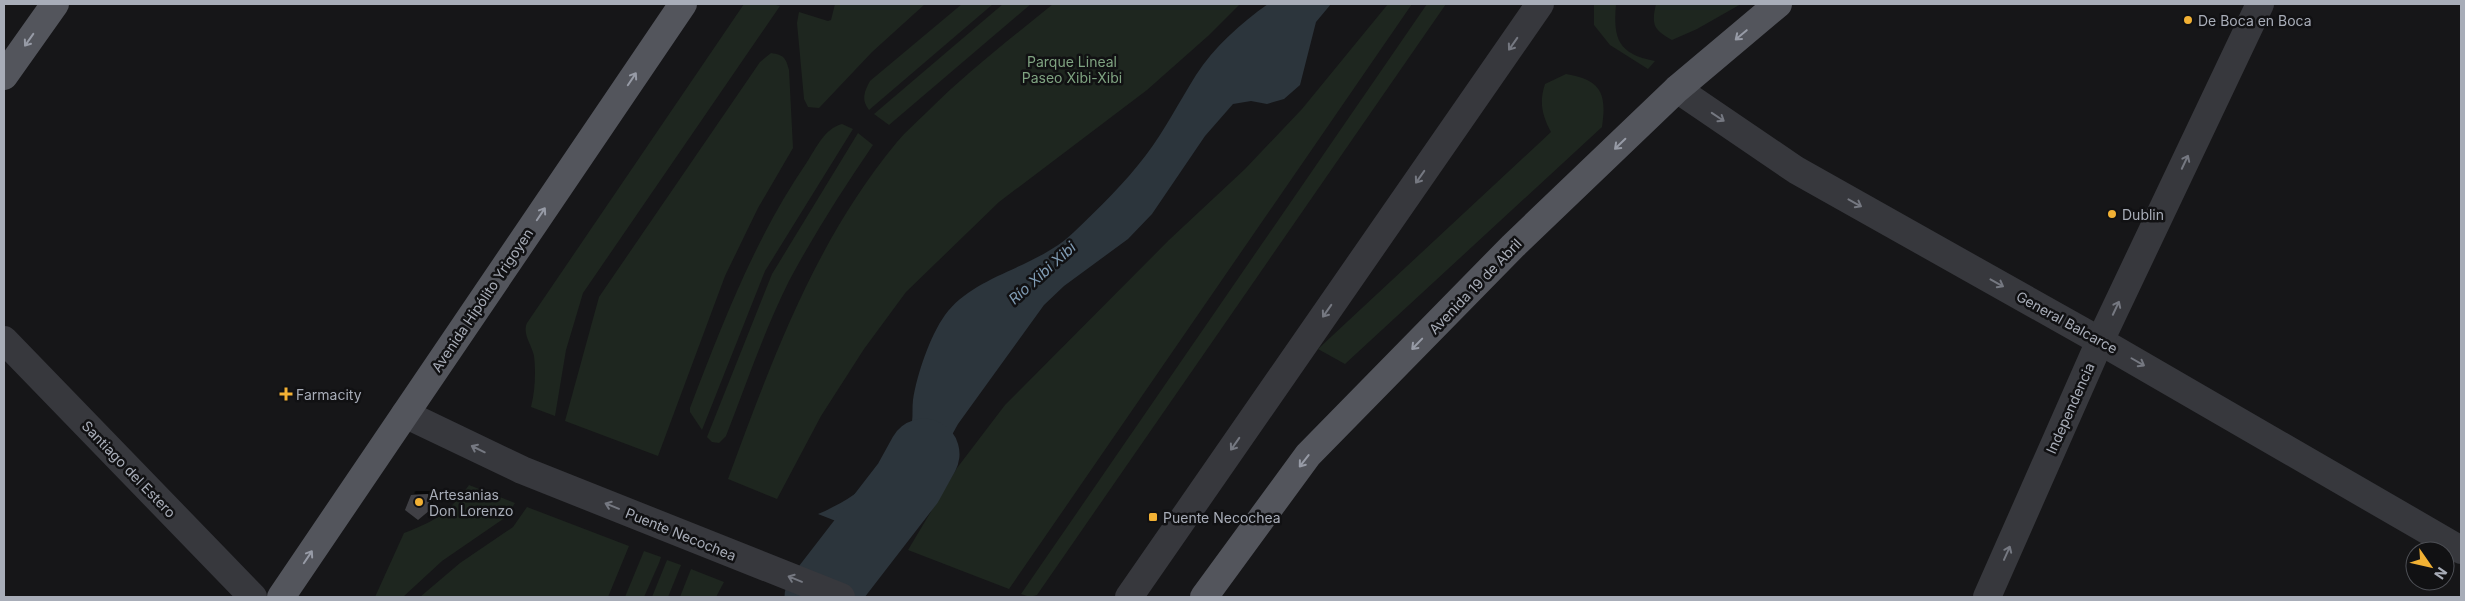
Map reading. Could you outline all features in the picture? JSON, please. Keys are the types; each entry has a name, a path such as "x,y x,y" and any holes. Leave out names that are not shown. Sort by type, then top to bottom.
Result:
{"main road":[{"path":"4,76 55,4"},
{"name":"Avenida Hipólito Yrigoyen","path":"281,597 683,4"},
{"name":"Avenida 19 de Abril","path":"1204,597 1308,455 1513,246 1677,89 1778,4"}],"street":[{"path":"1129,597 1540,4"},
{"name":"Independencia","path":"1987,597 2100,340 2260,4"},
{"name":"General Balcarce","path":"1677,89 1796,170 2100,340 2461,550"},
{"name":"Santiago del Estero","path":"4,340 253,597"},
{"name":"Puente Necochea","path":"405,414 522,470 841,597"}],"green space":[{"path":"744,4 772,4 780,6 583,293 566,350 555,416 531,407 535,369 533,352 526,335 527,323"},
{"path":"835,4 925,4 872,52 819,108 808,107 804,99 797,23 799,12 828,21 831,20"},
{"path":"962,4 993,4 869,110 864,96 870,81"},
{"name":"Parque Lineal Paseo Xibi-Xibi","path":"1003,4 1031,4 889,125 874,114"},
{"name":"Parque Lineal Paseo Xibi-Xibi","path":"1053,4 1240,4 1208,36 1147,90 999,202 906,292 864,349 821,416 777,499 728,479 761,390 798,303 842,220 868,180 900,138 942,98 988,56"},
{"path":"1388,4 1412,4 1009,589 908,550 957,468 1005,405 1169,240 1245,169 1302,109"},
{"path":"1427,4 1446,4 1037,595 1030,597 1021,594"},
{"path":"1594,4 1616,4 1616,27 1620,43 1633,54 1655,61 1648,69 1610,45 1594,25"},
{"path":"1656,4 1741,4 1697,29 1672,40 1661,33 1655,26"},
{"path":"771,53 784,58 789,70 793,148 758,208 725,276 658,456 565,421 599,297 760,62"},
{"path":"1566,74 1587,80 1599,90 1603,105 1602,127 1345,364 1318,349 1551,132 1542,108 1543,91 1545,84"},
{"path":"842,124 853,129 765,271 702,430 690,412 690,408 741,281 771,220 788,191 826,134"},
{"path":"858,133 873,145 808,246 789,281 763,339 726,436 719,443 712,442 707,437 772,274"},
{"path":"469,485 515,503 506,517 442,561 403,597 375,597 404,533 441,515"},
{"path":"527,507 629,546 608,597 420,597 460,563 513,527"},
{"path":"644,551 661,557 659,563 644,597 625,597"},
{"path":"667,560 681,565 668,597 652,597"},
{"path":"691,569 724,582 716,597 680,597"}],"water":[{"path":"1268,4 1331,4 1316,22 1300,85 1284,99 1267,104 1251,101 1233,104 1205,136 1152,214 1128,239 1064,286 1044,305 958,424 892,543 818,514 862,489 887,466 898,452 912,422 915,390 921,367 934,333 945,315 972,290 1042,255 1059,245 1074,232 1121,185 1146,155 1166,126 1196,75 1211,55 1238,27"}],"building":[{"name":"Artesanias Don Lorenzo","path":"428,494 430,510 418,520 405,510 411,495"}],"waterway":[{"name":"Río Xibi Xibi","path":"820,597 908,483 924,454"}],"place":[{"name":"De Boca en Boca","path":"2188,20"},
{"name":"Dublin","path":"2112,214"},
{"name":"Farmacity","path":"286,394"},
{"name":"Artesanias Don Lorenzo","path":"419,502"},
{"name":"Puente Necochea","path":"1153,517"}]}
